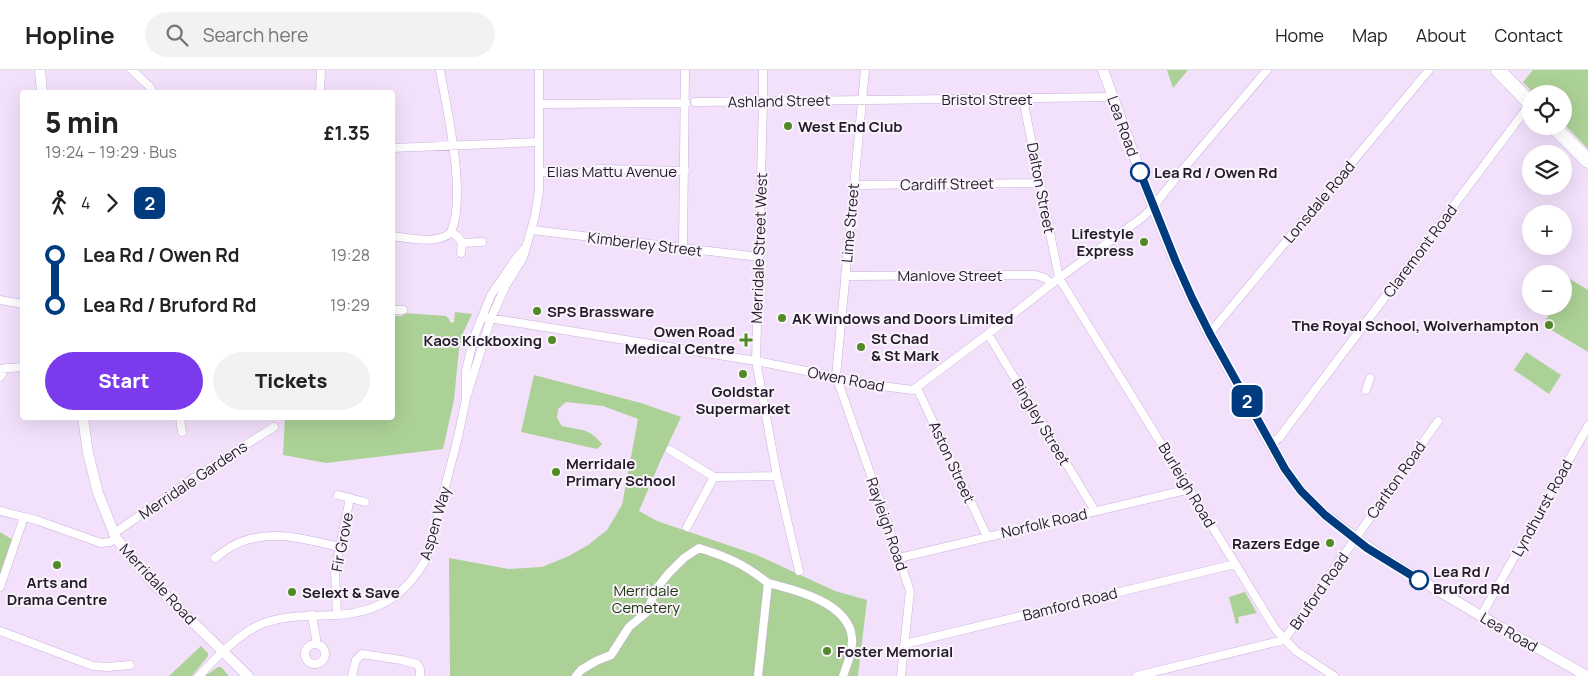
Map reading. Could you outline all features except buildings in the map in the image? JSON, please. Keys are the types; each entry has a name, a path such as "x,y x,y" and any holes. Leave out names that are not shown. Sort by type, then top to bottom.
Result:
{"highway":[{"path":"1498,70 1522,95"},
{"path":"1562,135 1588,161"}],"street":[{"path":"40,70 42,90"},
{"path":"132,70 145,81 152,90"},
{"path":"320,90 321,70"},
{"path":"395,236 428,240 448,236 454,226 457,198 452,146 440,70"},
{"path":"466,399 491,318 505,287 523,258 532,230 538,203 540,70"},
{"name":"Elias Mattu Avenue","path":"683,248 685,70"},
{"name":"Merridale Street West","path":"763,70 756,361 777,476 799,571"},
{"name":"Lime Street","path":"836,376 865,70"},
{"name":"Lea Road","path":"1103,70 1153,207 1183,281 1265,435 1272,443 1285,469 1301,491 1325,515 1355,539 1389,562 1587,676"},
{"path":"917,388 1059,278 1122,233 1153,207 1267,70"},
{"name":"Lonsdale Road","path":"1210,334 1430,70"},
{"name":"Bristol Street","path":"862,100 1112,98"},
{"name":"Dalton Street","path":"1023,99 1059,278"},
{"name":"Ashland Street","path":"695,102 862,100"},
{"path":"540,104 686,102"},
{"name":"Claremont Road","path":"1272,443 1284,432 1522,116"},
{"path":"395,148 539,142"},
{"name":"Elias Mattu Avenue","path":"539,172 581,172 599,169 685,171"},
{"name":"Cardiff Street","path":"854,185 1041,183"},
{"name":"Kimberley Street","path":"532,230 759,257"},
{"path":"451,232 460,237 462,242 461,253"},
{"path":"462,242 482,242"},
{"name":"Aspen Way","path":"199,676 238,638 263,624 286,618 368,611 390,601 400,593 420,570 427,557 458,437 466,399 468,357 491,295 517,256 526,247"},
{"name":"Manlove Street","path":"845,276 1035,275 1045,278 1052,284"},
{"name":"Burleigh Road","path":"1059,278 1276,630 1296,651 1334,676"},
{"path":"0,300 20,304"},
{"path":"395,310 403,310"},
{"name":"Owen Road","path":"482,317 756,361 909,390 917,388"},
{"name":"Bingley Street","path":"988,334 1095,511"},
{"path":"0,377 3,369 20,367"},
{"name":"Rayleigh Road","path":"836,376 910,595 901,676"},
{"path":"1366,390 1370,378"},
{"name":"Aston Street","path":"917,388 986,536"},
{"name":"Merridale Road","path":"83,420 92,473 114,536 153,583 248,676"},
{"path":"171,422 177,420"},
{"path":"180,420 182,432"},
{"name":"Carlton Road","path":"1355,539 1438,420"},
{"name":"Lyndhurst Road","path":"1481,616 1588,426"},
{"name":"Merridale Gardens","path":"114,536 201,473 274,427"},
{"path":"670,450 714,477 777,476"},
{"path":"687,527 714,477"},
{"name":"Norfolk Road","path":"899,558 1190,489"},
{"name":"Fir Grove","path":"338,495 364,502"},
{"name":"Fir Grove","path":"337,615 335,570 350,498"},
{"path":"0,511 24,517 101,543 110,542 114,536"},
{"path":"0,587 24,517"},
{"path":"215,558 241,542 260,537 287,535 340,547"},
{"name":"Bruford Road","path":"1137,676 1284,640 1355,539"},
{"path":"576,676 581,670 596,660 611,655 629,627 648,612 656,589 669,573 684,558 699,548 722,555 747,566 768,583 793,590 835,609 846,619 852,638 843,676"},
{"name":"Bamford Road","path":"905,644 1235,564"},
{"path":"758,676 768,583"},
{"path":"312,615 317,644"},
{"path":"0,631 93,666 130,665"},
{"path":"352,676 356,660 362,654 417,664 420,669 420,676"}],"green space":[{"path":"1167,70 1188,70 1173,88"},
{"path":"1533,70 1588,70 1588,149 1572,132 1572,85 1526,85 1523,82"},
{"path":"1572,280 1588,290 1588,352 1543,325 1549,315 1572,315"},
{"path":"455,312 472,314 463,333 459,349 454,400 443,449 326,463 283,455 285,420 395,420 395,316 403,316 403,313 446,316 450,322 454,323"},
{"path":"1526,352 1561,375 1549,394 1514,370"},
{"name":"Merridale Cemetery","path":"534,375 641,403 681,417 639,511 657,521 757,555 835,591 867,600 858,676 450,676 449,558 509,569 542,567 569,556 588,545 607,530 622,505 638,419 603,406 566,402 558,409 557,418 562,426 584,430 593,435 602,444 597,449 521,432"},
{"path":"0,532 13,540 0,577"},
{"path":"1245,592 1257,613 1238,617 1239,623 1236,624 1229,597"},
{"path":"201,646 208,653 208,656 192,676 169,676"},
{"path":"221,667 229,676 205,676"}],"bus line":[{"name":"2","path":"1140,172 1183,281 1210,334 1285,469 1314,505 1339,527 1382,558 1419,580"}],"place":[{"name":"West End Club","path":"788,126"},
{"name":"Lea Rd / Owen Rd","path":"1140,172"},
{"name":"Lifestyle Express","path":"1144,242"},
{"name":"SPS Brassware","path":"537,311"},
{"name":"AK Windows and Doors Limited","path":"782,318"},
{"name":"The Royal School, Wolverhampton","path":"1549,325"},
{"name":"Kaos Kickboxing","path":"552,340"},
{"name":"Owen Road Medical Centre","path":"746,340"},
{"name":"St Chad & St Mark","path":"861,347"},
{"name":"Goldstar Supermarket","path":"743,374"},
{"name":"Merridale Primary School","path":"556,472"},
{"name":"Razers Edge","path":"1330,543"},
{"name":"Arts and Drama Centre","path":"57,565"},
{"name":"Lea Rd / Bruford Rd","path":"1419,580"},
{"name":"Selext & Save","path":"292,592"},
{"name":"Foster Memorial","path":"827,651"}]}
